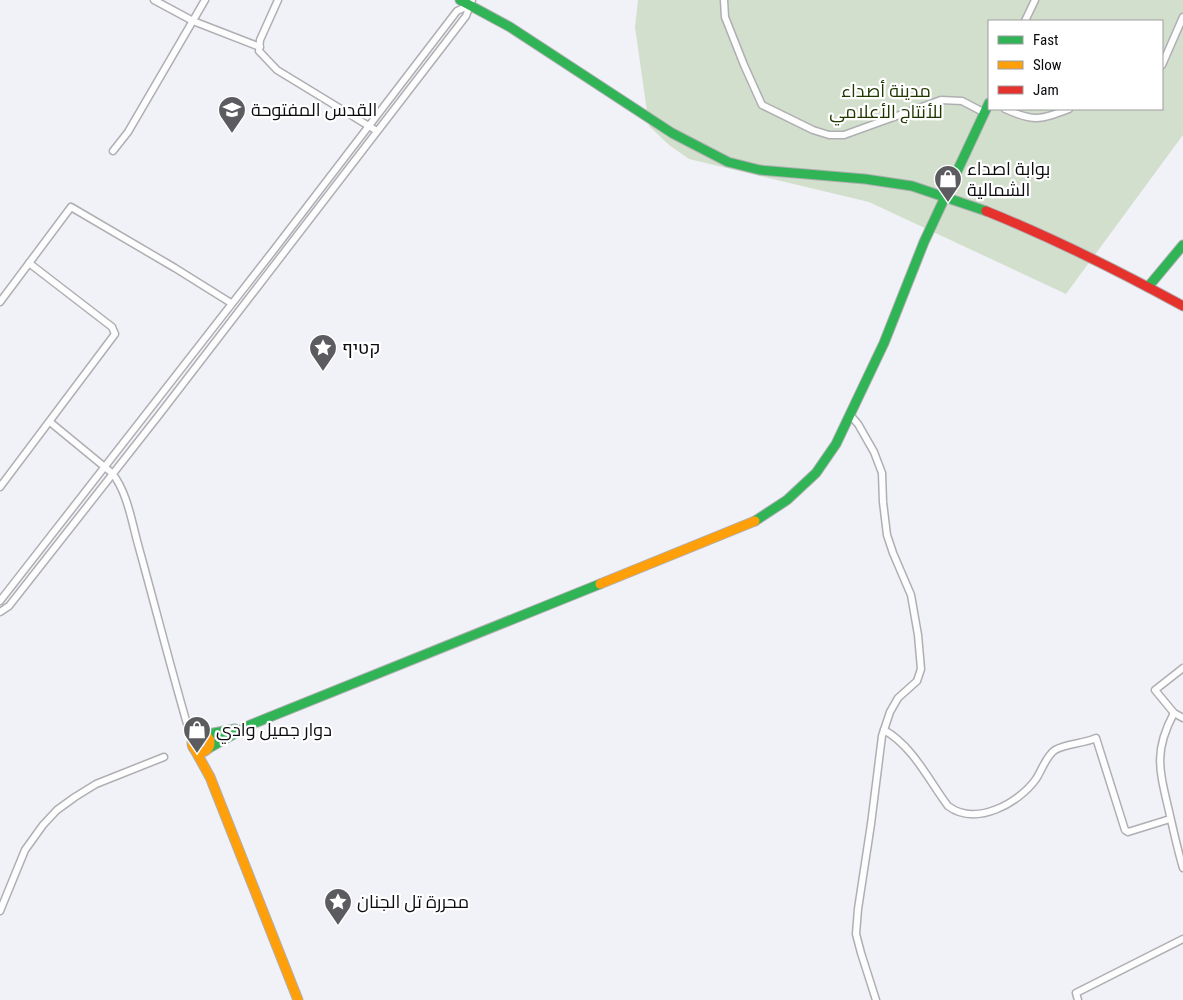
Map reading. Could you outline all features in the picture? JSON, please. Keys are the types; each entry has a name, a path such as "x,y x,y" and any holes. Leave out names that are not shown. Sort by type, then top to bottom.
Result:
{"street":[{"path":"154,0 193,21 260,47"},
{"path":"113,151 128,132 205,0"},
{"path":"278,0 260,40 259,51 277,70 377,131"},
{"path":"460,0 470,3 510,27 672,134 716,157 760,170 865,179 912,186 1025,227 1148,286 1183,306"},
{"path":"724,0 725,17 747,74 762,105 813,130 828,135 844,135 941,100 962,102 985,112"},
{"path":"1025,20 1035,0"},
{"path":"0,602 456,11 470,3"},
{"path":"0,612 9,606 159,415 466,16 470,3"},
{"path":"1163,63 1183,16"},
{"path":"197,740 250,725 754,522 787,500 816,473 836,444 851,416 884,343 924,242 988,105"},
{"path":"1008,110 1034,119 1046,118 1066,110"},
{"path":"0,302 71,207 231,303"},
{"path":"1148,286 1183,246"},
{"path":"0,487 115,334 112,327 29,264"},
{"path":"851,416 858,424 874,452 882,473 887,535 911,595 921,669 917,681 898,698 890,712 880,746 872,824 858,909 856,934 876,1000"},
{"path":"50,422 112,473 117,480 129,512 189,731 197,740 202,752 250,725"},
{"path":"1183,668 1155,690 1174,713 1183,718"},
{"path":"1174,713 1163,738 1160,756 1161,776 1183,868"},
{"path":"884,730 894,735 910,753 948,806 952,809 972,813 992,811 1019,797 1036,778 1056,749 1096,738 1125,830 1128,832 1170,819"},
{"path":"197,740 210,740 208,749 210,777"},
{"path":"197,740 205,765 298,1000"},
{"path":"0,911 26,850 43,825 57,810 96,784 164,757"},
{"path":"1078,1000 1076,993 1183,939"}],"green space":[{"name":"مدينة أصداء للأنتاج الأعلامي","path":"638,0 1183,0 1183,135 1066,294 869,202 689,159 669,145 649,126 635,27"}],"traffic: fast":[{"path":"460,0 510,27 672,133 728,162 760,170 865,179 912,186 986,211"},
{"path":"755,521 787,500 816,473 836,444 884,343 924,242 988,105"},
{"path":"1148,287 1183,245"},
{"path":"209,748 250,725 600,584"},
{"path":"203,735 235,729"}],"traffic: slow":[{"path":"600,584 755,521"},
{"path":"201,734 207,737 210,743 207,749 201,752 195,749 192,743 195,737 201,734"},
{"path":"195,750 210,777 298,1000"}],"traffic: jam":[{"path":"986,211 1086,256 1183,306"}],"place":[{"name":"القدس المفتوحة","path":"232,134"},
{"name":"بوابة اصداء الشمالية","path":"948,203"},
{"name":"קטיף","path":"323,372"},
{"name":"دوار جميل وادي","path":"197,754"},
{"name":"محررة تل الجنان","path":"338,926"}]}
